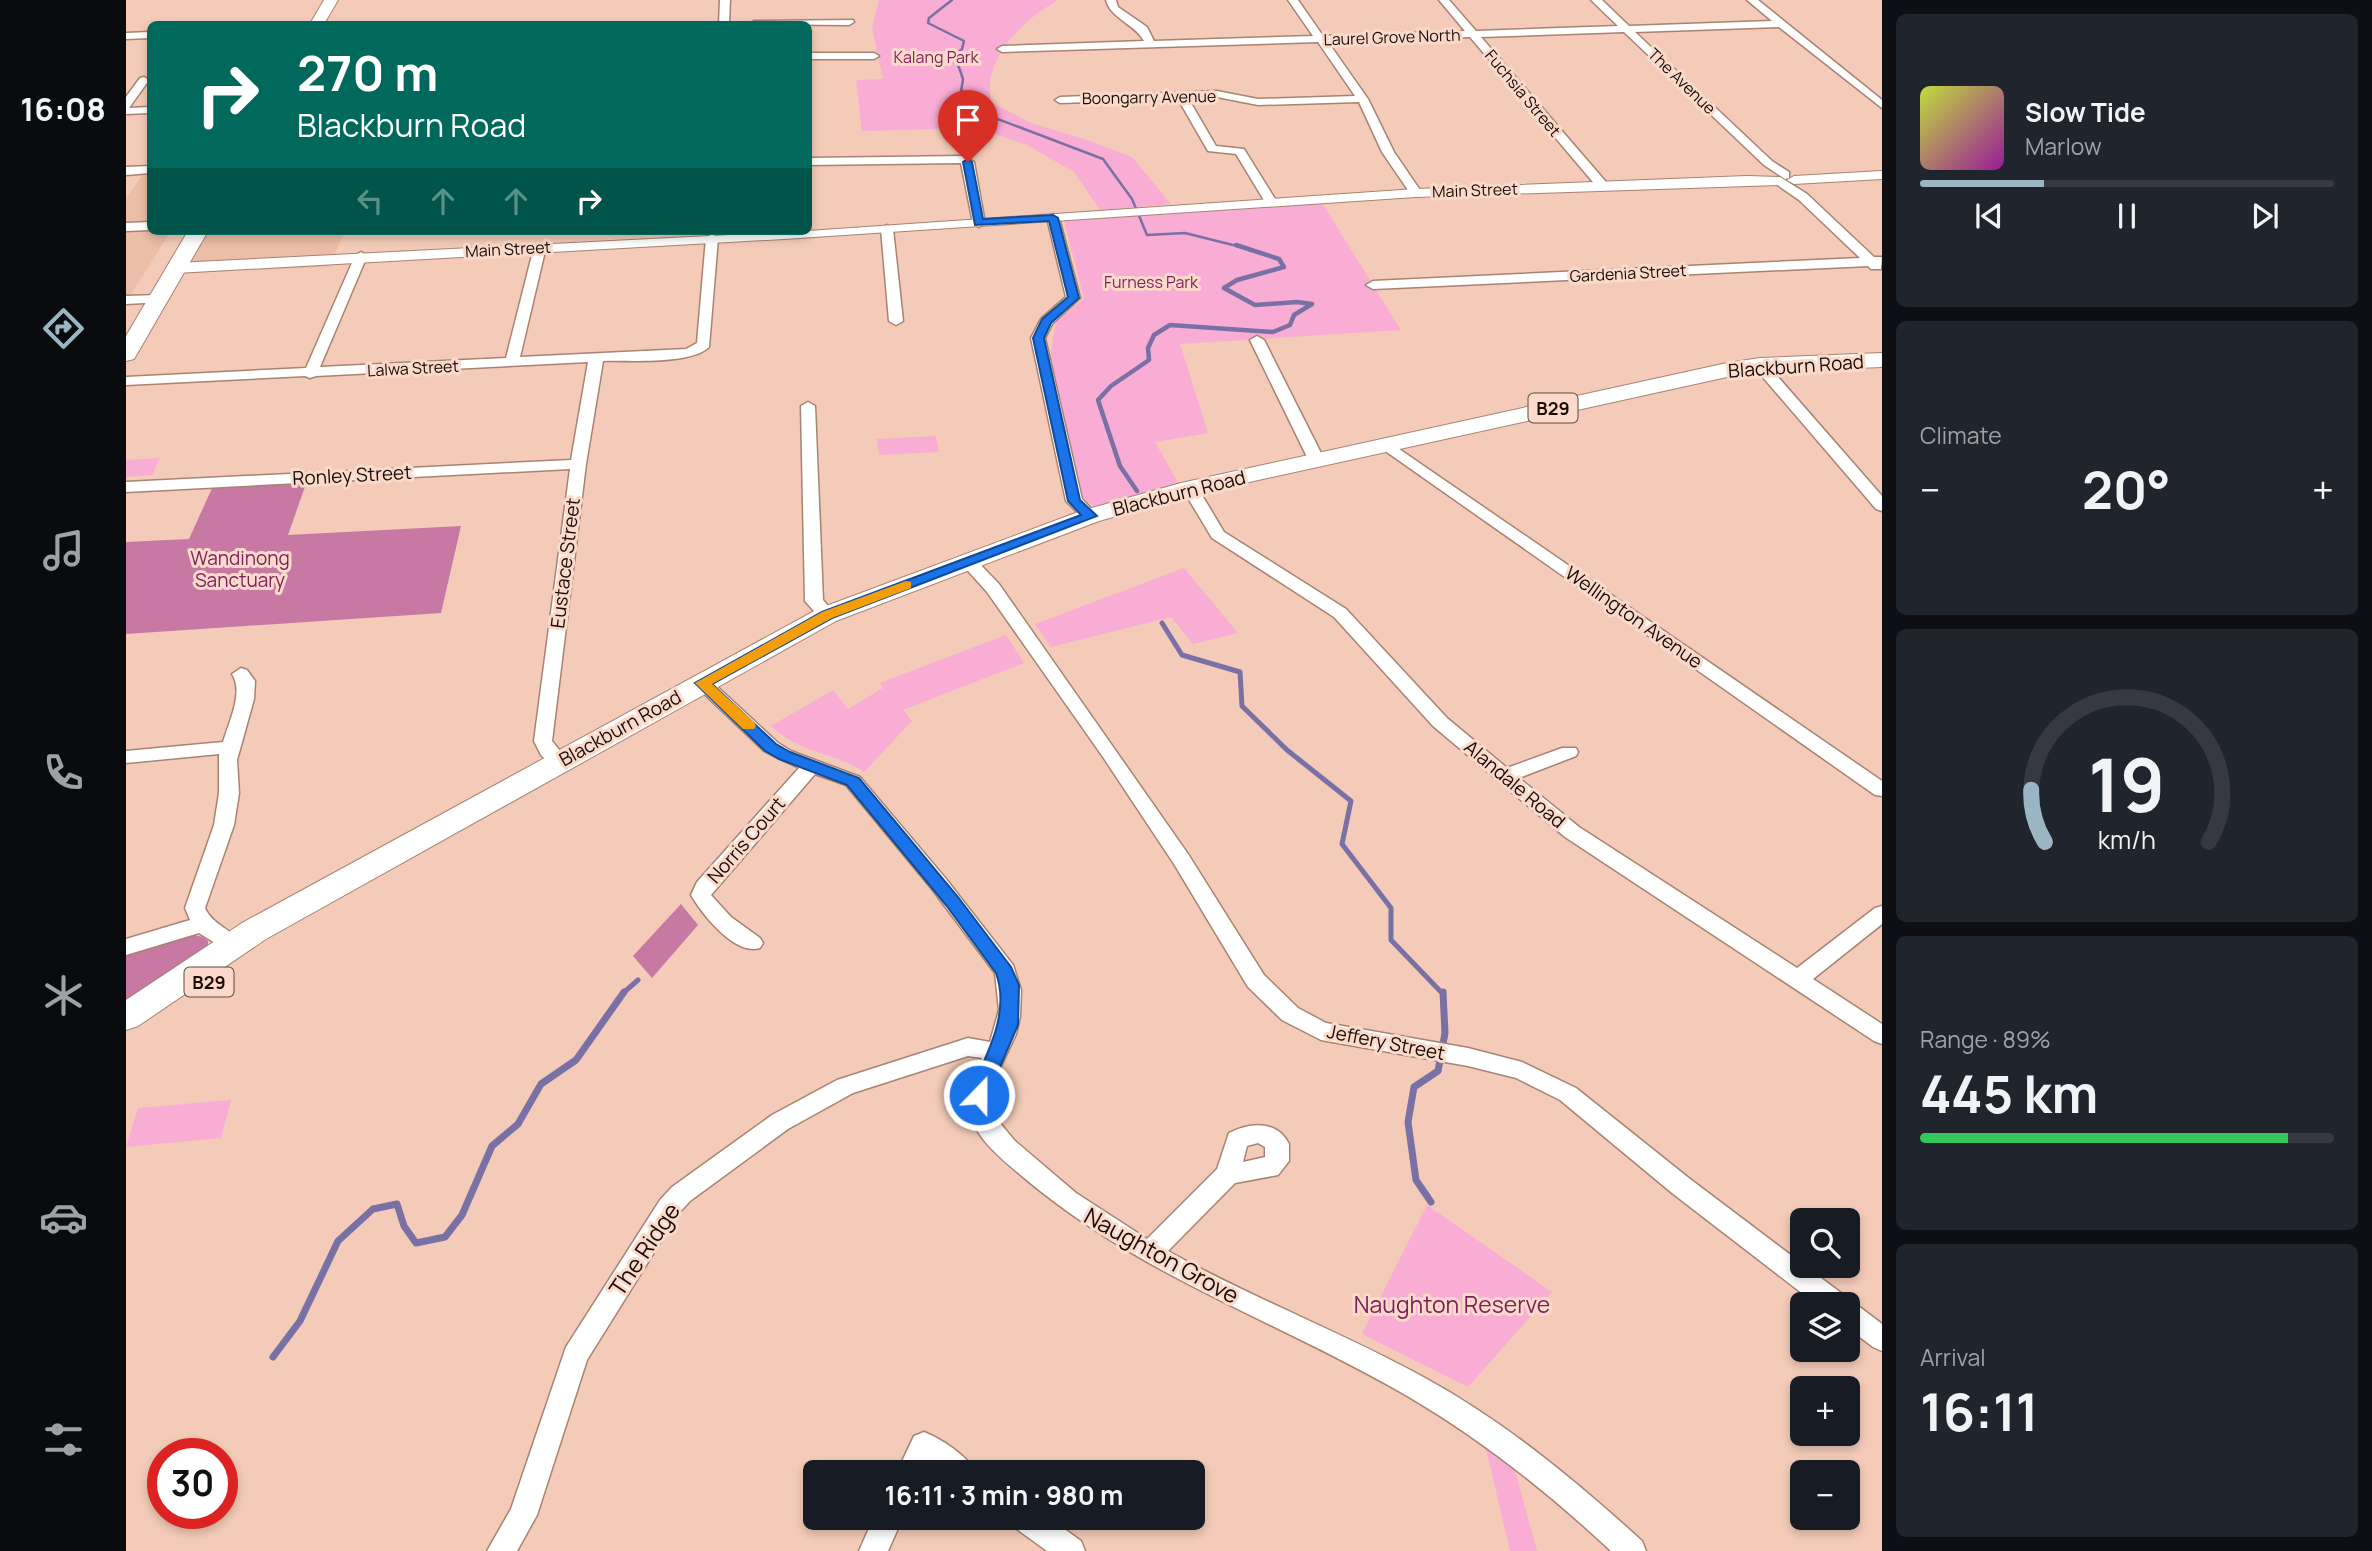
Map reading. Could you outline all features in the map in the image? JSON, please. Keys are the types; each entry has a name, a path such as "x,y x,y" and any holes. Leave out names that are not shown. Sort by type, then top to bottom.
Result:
{"main road":[{"path":"307,21 319,0"},
{"path":"319,21 331,0"},
{"path":"126,354 158,299 171,266 178,235"},
{"path":"129,306 171,266 195,235"},
{"name":"Blackburn Road","path":"135,1010 239,950 343,883 827,615 1090,516 1190,488 1316,459 1717,372 1760,365 1882,360"},
{"name":"Blackburn Road","path":"126,1038 204,985 239,950"},
{"path":"135,1010 204,985"}],"street":[{"path":"724,21 725,0"},
{"path":"1111,0 1113,8 1143,29 1151,45"},
{"path":"1293,0 1363,99 1388,152 1416,193"},
{"name":"Fuchsia Street","path":"1444,0 1602,186"},
{"name":"The Avenue","path":"1596,0 1803,197 1876,261 1882,272"},
{"path":"1752,0 1882,105"},
{"path":"812,23 849,22"},
{"name":"Laurel Grove North","path":"1002,49 1782,24"},
{"path":"126,36 147,35"},
{"path":"812,56 874,57"},
{"path":"126,105 144,80"},
{"name":"Boongarry Avenue","path":"1060,100 1217,94 1258,102 1363,99"},
{"path":"1181,95 1212,149 1240,151 1271,202"},
{"path":"126,111 147,110"},
{"path":"812,162 964,159 968,162 979,223"},
{"path":"126,172 147,170"},
{"name":"Main Street","path":"812,232 1416,193 1746,180 1782,176 1882,175"},
{"path":"1053,218 1073,298 1046,322 1038,338 1074,501 1090,516"},
{"path":"126,227 147,226"},
{"path":"887,229 896,321"},
{"name":"Main Street","path":"171,266 755,235"},
{"name":"Lalwa Street","path":"126,381 688,353 704,344 712,238"},
{"path":"512,363 540,247"},
{"path":"310,373 361,256"},
{"name":"Gardenia Street","path":"1373,285 1876,261"},
{"path":"129,306 158,299"},
{"path":"1257,340 1316,459"},
{"name":"Eustace Street","path":"559,762 543,741 578,464 596,359"},
{"path":"1760,365 1882,506"},
{"path":"808,406 814,601 827,615"},
{"name":"Wellington Avenue","path":"1386,445 1882,790"},
{"name":"Ronley Street","path":"126,486 578,464"},
{"name":"Alandale Road","path":"1190,488 1218,535 1340,613 1440,722 1507,775 1572,832 1882,1035"},
{"name":"Jeffery Street","path":"968,562 993,588 1110,753 1181,859 1255,981 1290,1014 1321,1031 1417,1047 1522,1071 1568,1094 1681,1186 1820,1292"},
{"path":"239,950 202,923 195,908 224,825 229,793 227,772 230,747 245,699 246,681 241,674"},
{"name":"Naughton Grove","path":"703,683 771,747 784,755 846,777 859,788 946,892 1005,971 1010,985 1008,1025 979,1095 981,1115 987,1127 1039,1177 1112,1233 1352,1354 1474,1423 1581,1504 1632,1551"},
{"path":"126,757 230,747"},
{"path":"1507,775 1569,752"},
{"name":"Norris Court","path":"751,943 730,928 701,895 704,887 812,765"},
{"path":"1798,979 1882,913"},
{"path":"126,947 202,923"},
{"name":"The Ridge","path":"501,1551 523,1514 575,1355 669,1207 681,1194 780,1122 845,1086 968,1048 996,1052"},
{"path":"1149,1253 1228,1174"},
{"path":"1860,1322 1882,1339"},
{"path":"917,1460 924,1445 945,1460"},
{"path":"873,1551 883,1530"},
{"path":"1042,1530 1071,1551"}],"shaded area":[{"path":"143,174 147,174 147,235 168,235 126,302 126,199"},
{"path":"207,235 343,235 329,267 185,273"}],"green space":[{"name":"Kalang Park","path":"879,0 1058,0 1032,18 1008,42 993,70 991,102 1031,123 1132,157 1171,204 1100,210 1074,172 1027,145 978,128 862,131 856,80 883,79 872,28"},
{"name":"Furness Park","path":"1322,203 1401,330 1180,344 1208,433 1155,442 1180,486 1095,506 1083,502 1050,357 1056,322 1084,299 1064,220"},
{"path":"936,436 939,452 879,455 877,439"},
{"path":"160,458 152,475 126,477 126,460"},
{"name":"Wandinong Sanctuary","path":"307,481 288,535 461,526 441,613 126,634 126,542 189,539 213,486"},
{"path":"1184,568 1238,633 1193,644 1171,617 1051,647 1035,624"},
{"path":"1006,635 1024,663 903,710 912,721 864,772 794,742 771,726 833,690 848,709 883,688 880,683"},
{"path":"681,904 698,925 652,978 633,956"},
{"path":"184,933 203,937 208,941 208,949 126,1008 126,952"},
{"path":"231,1100 221,1138 126,1147 138,1108"},
{"name":"Naughton Reserve","path":"1427,1205 1552,1292 1468,1387 1362,1334"},
{"path":"1486,1449 1514,1467 1537,1551 1510,1551"}],"waterway":[{"path":"952,0 929,18 928,23 964,41 962,49 955,56 963,79 961,92 974,110 1103,159 1132,199 1147,235 1185,233 1241,247"},
{"path":"1137,491 1120,466 1098,400 1111,386 1149,360 1148,348 1154,335 1170,325 1273,332 1290,325 1294,315 1312,304 1297,302 1255,305 1224,288 1237,280 1284,267 1279,259 1236,245"},
{"path":"1162,623 1182,655 1240,672 1242,706 1287,750 1351,801 1342,844 1391,908 1391,940 1443,994"},
{"path":"624,993 638,980"},
{"path":"1431,1202 1416,1180 1408,1122 1414,1087 1438,1071 1445,1033 1443,992"},
{"path":"273,1357 300,1321 338,1241 373,1209 397,1204 404,1226 416,1243 445,1237 462,1215 492,1146 518,1124 541,1084 576,1060 624,993"}],"slow traffic":[{"path":"748,726 703,683 827,615 906,585"}],"route":[{"path":"968,162 979,223 1053,218 1073,298 1046,322 1038,338 1074,501 1090,516 827,615 703,683 771,747 784,755 846,777 853,782 952,901 1005,971 1010,985 1008,1025 979,1095"}]}
